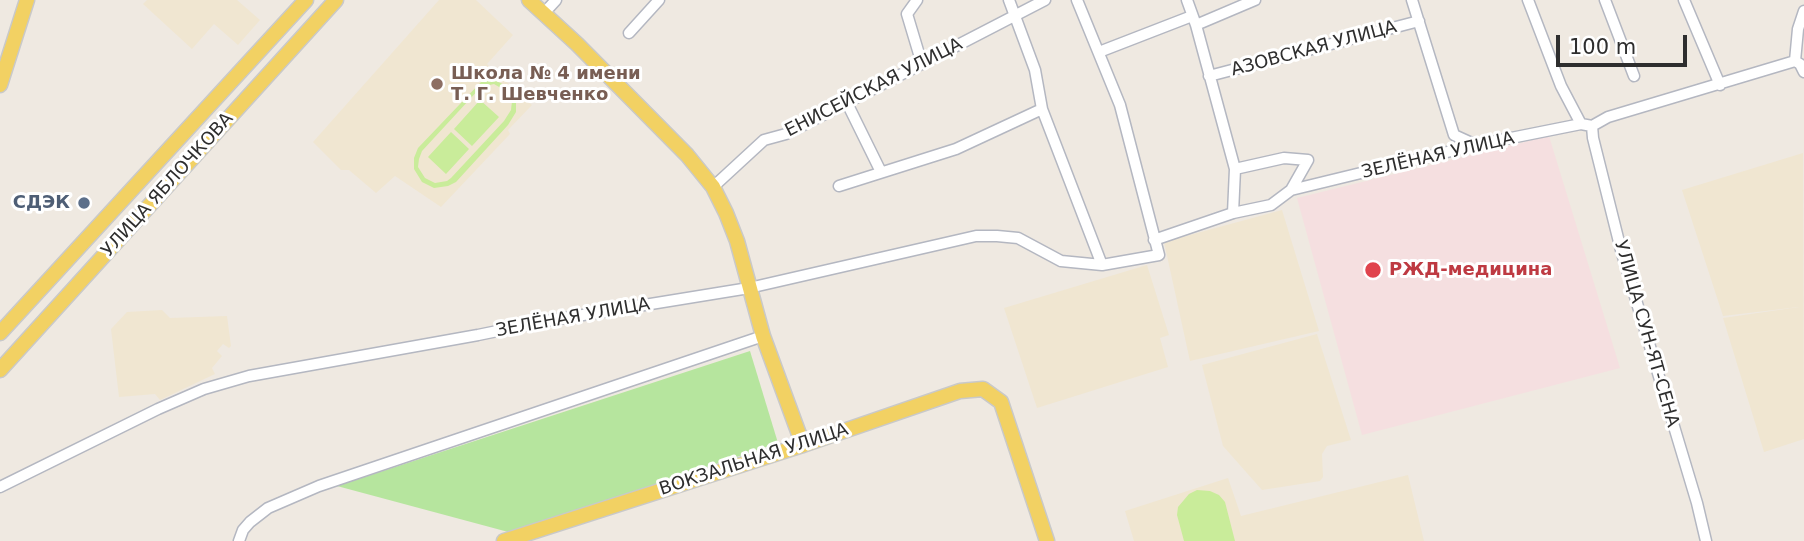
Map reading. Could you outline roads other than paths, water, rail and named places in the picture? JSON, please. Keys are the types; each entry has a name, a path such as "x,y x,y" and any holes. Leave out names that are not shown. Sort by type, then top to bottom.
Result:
{"main road":[{"path":"0,85 27,0"},
{"name":"УЛИЦА ЯБЛОЧКОВА","path":"0,333 306,0"},
{"name":"УЛИЦА ЯБЛОЧКОВА","path":"0,370 336,0"},
{"path":"529,0 687,155 713,187 737,242 763,335 803,444"},
{"name":"ВОКЗАЛЬНАЯ УЛИЦА","path":"503,541 960,391 983,389 1001,402 1047,541"}],"street":[{"path":"544,13 556,0"},
{"path":"629,33 659,0"},
{"path":"917,0 907,14 922,64"},
{"path":"1009,0 1035,70 1042,108 1102,265"},
{"name":"ЕНИСЕЙСКАЯ УЛИЦА","path":"713,187 764,140 786,134 1045,0"},
{"path":"1077,0 1120,105 1154,240 1233,213 1235,169 1187,0"},
{"path":"1098,52 1255,0"},
{"path":"1412,0 1454,135 1476,145"},
{"name":"УЛИЦА СУН-ЯТ-СЕНА","path":"1528,0 1561,86 1587,125 1592,138 1621,250 1706,541"},
{"path":"1605,0 1634,76"},
{"path":"1684,0 1720,85"},
{"path":"1804,11 1797,30 1795,61 1804,72"},
{"name":"АЗОВСКАЯ УЛИЦА","path":"1209,76 1419,22"},
{"name":"ЗЕЛЁНАЯ УЛИЦА","path":"1233,213 1271,205 1291,190 1476,145 1587,125 1795,61"},
{"path":"847,103 881,172"},
{"path":"839,186 956,149 1042,108"},
{"path":"1235,169 1284,159 1308,160 1291,190"},
{"name":"ЗЕЛЁНАЯ УЛИЦА","path":"0,487 155,410 204,389 249,376 546,321 749,288 976,236 1018,238 1061,261 1102,265 1159,255 1154,240"},
{"path":"239,541 250,522 268,508 308,490 763,335"}],"place":[{"name":"Школа № 4 имени Т. Г. Шевченко","path":"437,84"},
{"name":"СДЭК","path":"84,203"},
{"name":"РЖД-медицина","path":"1373,270"}]}
